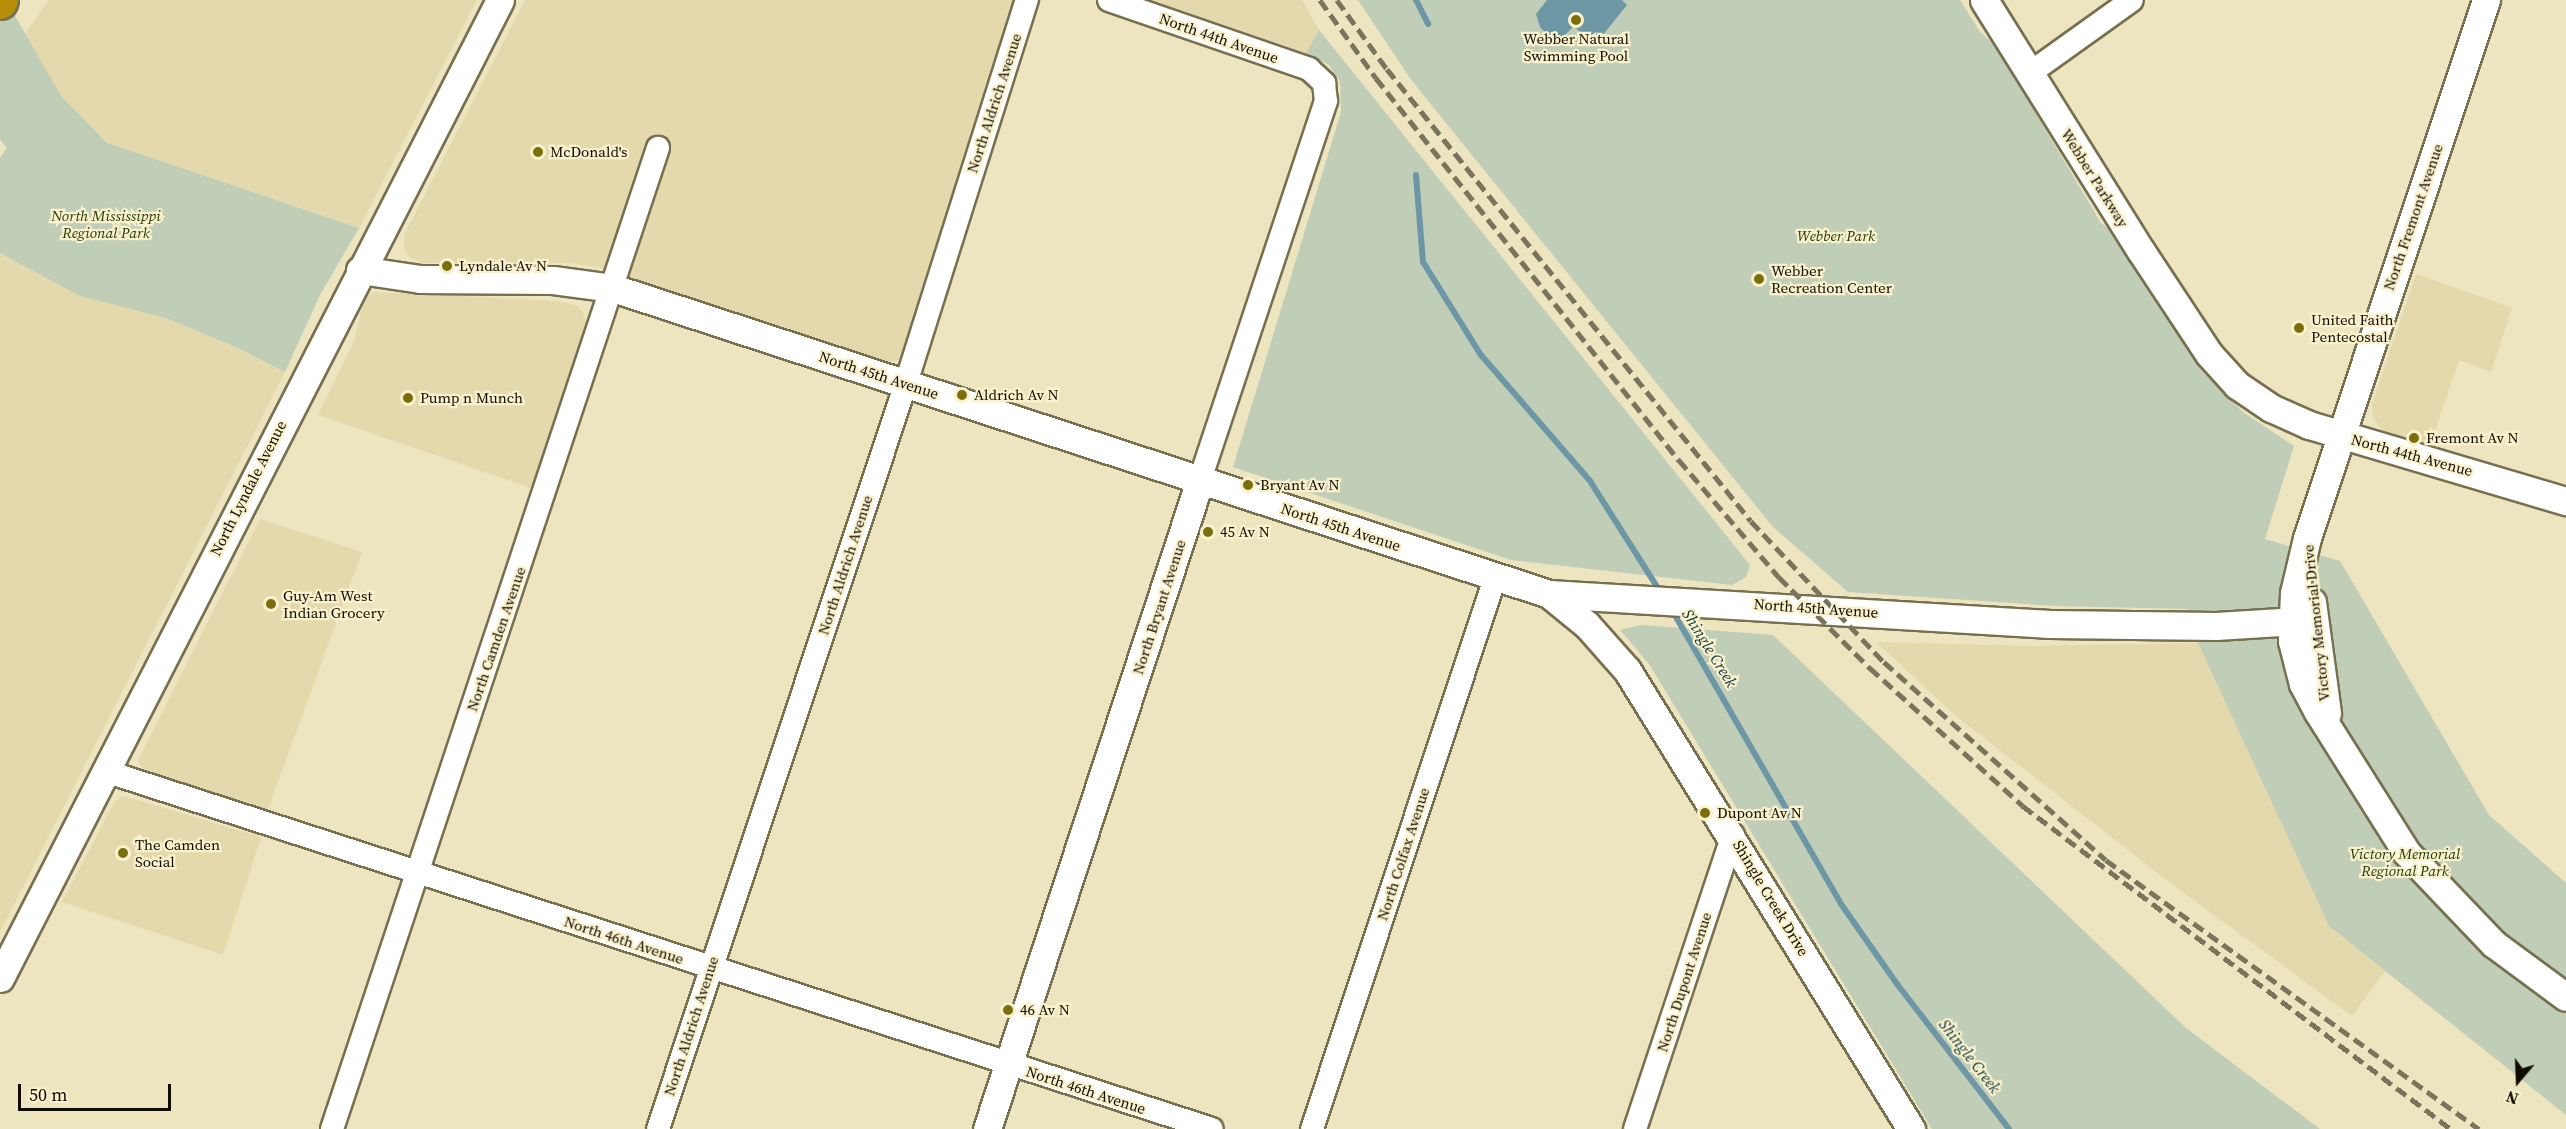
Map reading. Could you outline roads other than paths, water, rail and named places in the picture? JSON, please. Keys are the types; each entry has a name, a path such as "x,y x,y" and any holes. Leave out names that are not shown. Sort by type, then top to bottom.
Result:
{"street":[{"name":"North Lyndale Avenue","path":"0,978 500,0"},
{"name":"North Aldrich Avenue","path":"658,1129 906,383 1027,0"},
{"name":"North 44th Avenue","path":"1109,0 1309,69 1323,83"},
{"name":"Webber Parkway","path":"1984,0 2209,354"},
{"path":"2030,73 2132,0"},
{"name":"North Fremont Avenue","path":"2307,538 2486,0"},
{"name":"North Bryant Avenue","path":"987,1129 1326,101 1323,83"},
{"name":"North Camden Avenue","path":"332,1129 415,872 613,288 658,148"},
{"name":"North 45th Avenue","path":"360,270 420,279 553,280 613,288 1549,594 2050,624 2216,626 2302,620"},
{"name":"North 44th Avenue","path":"2209,354 2237,385 2271,408 2340,435 2472,470 2566,501"},
{"name":"Victory Memorial Drive","path":"2307,538 2302,620 2303,684 2331,734 2406,852 2494,944 2566,997"},
{"name":"North Colfax Avenue","path":"1312,1129 1495,578"},
{"name":"Shingle Creek Drive","path":"1549,594 1587,625 1627,670 1732,836 1911,1129"},
{"name":"North 46th Avenue","path":"105,771 1212,1129"},
{"name":"North Dupont Avenue","path":"1635,1129 1732,836"}],"water":[{"name":"Webber Natural Swimming Pool","path":"1547,0 1622,0 1627,5 1594,46 1574,26 1556,44 1540,27 1536,14"}],"waterway":[{"name":"Shingle Creek","path":"1416,0 1428,24"},
{"name":"Shingle Creek","path":"1416,175 1423,262 1481,355 1590,481 1661,593"},
{"name":"Shingle Creek","path":"1672,610 1841,904 1897,984 2009,1129"}],"railway":[{"path":"1320,0 1376,78 1679,460 1779,577 1870,668 2023,806 2451,1129"},
{"path":"1337,0 1387,69 1751,521 1884,662 2106,860 2479,1129"}],"place":[{"name":"Webber Natural Swimming Pool","path":"1576,20"},
{"name":"McDonald's","path":"538,152"},
{"name":"Lyndale Av N","path":"447,266"},
{"name":"Webber Recreation Center","path":"1759,279"},
{"name":"United Faith Pentecostal","path":"2299,328"},
{"name":"Aldrich Av N","path":"962,395"},
{"name":"Pump n Munch","path":"408,398"},
{"name":"Fremont Av N","path":"2414,438"},
{"name":"Bryant Av N","path":"1248,485"},
{"name":"45 Av N","path":"1208,532"},
{"name":"Guy-Am West Indian Grocery","path":"271,604"},
{"name":"Dupont Av N","path":"1705,813"},
{"name":"The Camden Social","path":"123,853"},
{"name":"46 Av N","path":"1008,1010"}],"park label":[{"name":"North Mississippi Regional Park","path":"106,224"},
{"name":"Webber Park","path":"1836,236"},
{"name":"Victory Memorial Regional Park","path":"2405,862"}]}
